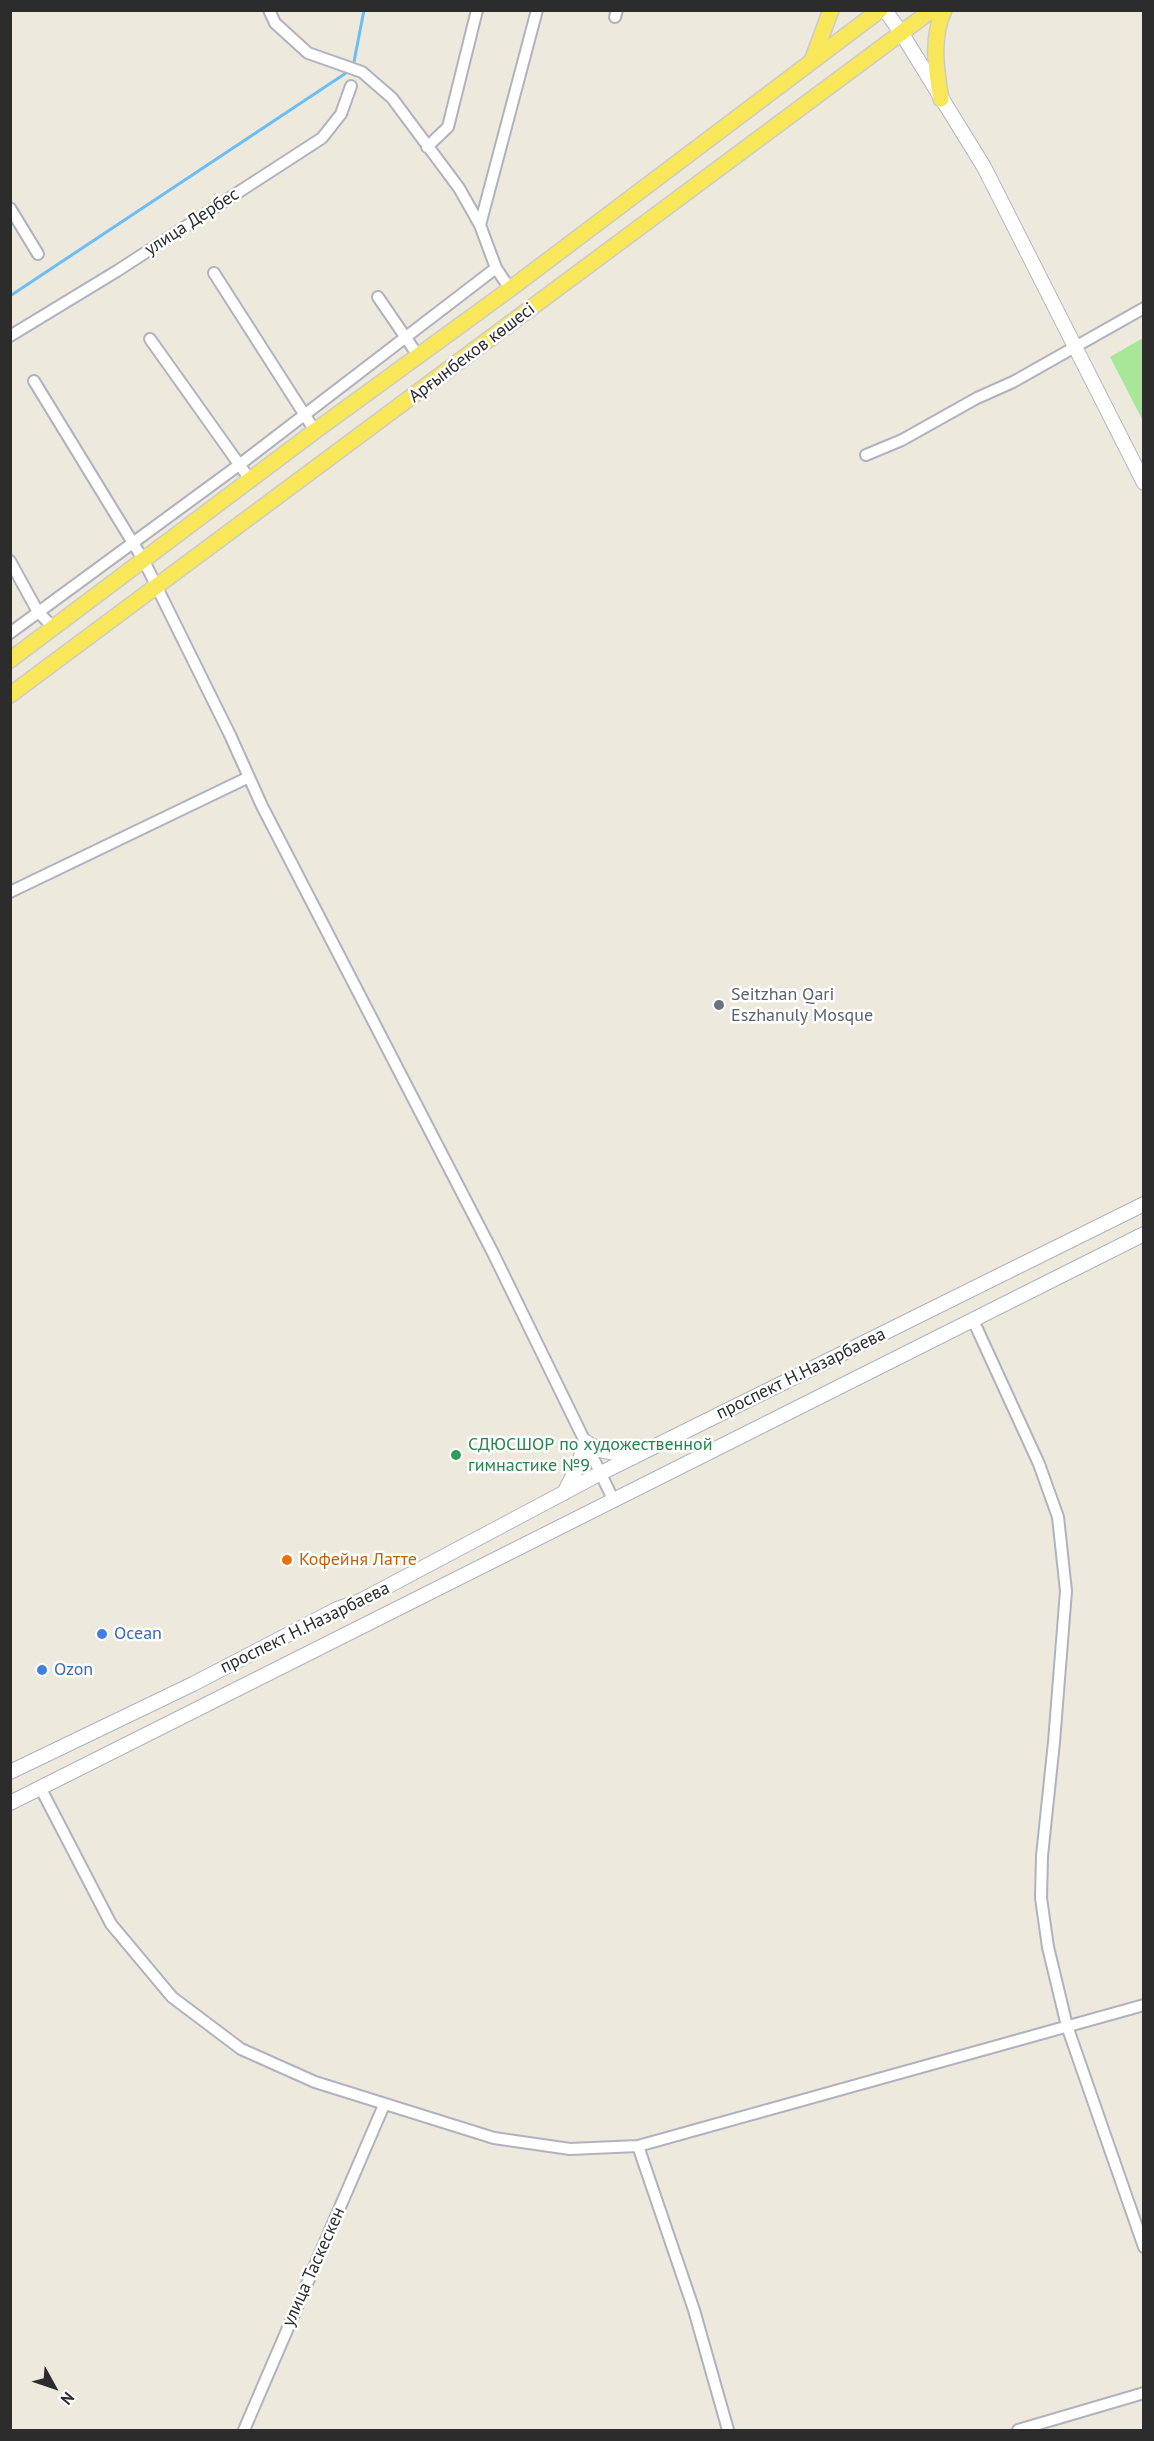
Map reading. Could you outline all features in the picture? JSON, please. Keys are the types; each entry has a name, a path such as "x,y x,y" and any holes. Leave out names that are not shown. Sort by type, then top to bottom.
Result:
{"main road":[{"path":"812,61 831,10"},
{"name":"Арғынбеков көшесі","path":"10,660 315,431 510,290 880,10"},
{"path":"885,10 984,167 1143,483"},
{"name":"Арғынбеков көшесі","path":"10,695 932,10"},
{"path":"941,99 936,52 944,10"},
{"name":"проспект Н.Назарбаева","path":"10,1772 193,1684 337,1609 362,1600 601,1473 1143,1204"},
{"name":"проспект Н.Назарбаева","path":"10,1803 1143,1234"},
{"path":"564,1493 578,1468 586,1442 599,1450 634,1457"}],"street":[{"path":"269,10 275,23 308,53 362,72 392,98 459,188 480,225 496,268 510,290"},
{"path":"427,147 448,127 477,10"},
{"path":"480,225 537,10"},
{"name":"улица Дербес","path":"10,336 117,271 322,138 341,114 351,86"},
{"path":"10,208 38,254"},
{"path":"10,633 239,465 496,268"},
{"path":"214,273 315,431"},
{"path":"378,297 419,357"},
{"path":"866,455 902,440 977,398 1013,382 1143,308"},
{"path":"150,339 251,481"},
{"path":"34,381 144,561 249,777 493,1253 614,1501"},
{"path":"10,561 38,612 54,628"},
{"path":"10,892 249,777"},
{"path":"973,1320 1039,1464 1058,1517 1066,1591 1042,1856 1041,1898 1048,1947 1067,2026 1143,2247"},
{"path":"41,1789 111,1924 172,1997 241,2049 315,2082 494,2138 570,2149 638,2146 1143,2005"},
{"name":"улица Таскескен","path":"244,2430 325,2237 353,2181 384,2105"},
{"path":"638,2146 694,2310 728,2430"},
{"path":"1018,2430 1143,2393"}],"green space":[{"path":"1143,338 1143,421 1110,357"}],"waterway":[{"path":"353,67 364,10"},
{"path":"10,296 349,71"}],"place":[{"name":"Seitzhan Qari Eszhanuly Mosque","path":"719,1005"},
{"name":"СДЮСШОР по художественной гимнастике №9","path":"456,1455"},
{"name":"Кофейня Латте","path":"287,1560"},
{"name":"Ocean","path":"102,1634"},
{"name":"Ozon","path":"42,1670"}]}
